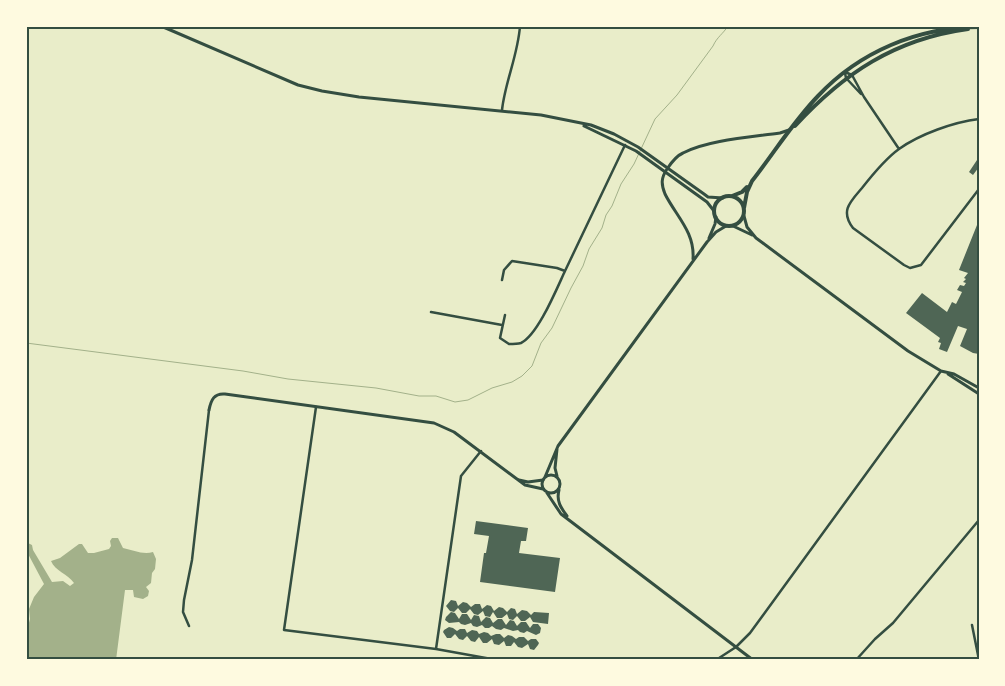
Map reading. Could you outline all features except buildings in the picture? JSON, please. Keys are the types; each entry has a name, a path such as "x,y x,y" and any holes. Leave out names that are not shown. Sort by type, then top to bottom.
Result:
{"main road":[{"path":"161,26 284,79 322,91 360,97 541,115 598,127 642,149 707,202 720,223 726,226 733,226 756,238 895,342 979,394"},
{"path":"714,212 717,203 723,198 742,192 818,96 845,72 877,51 915,36 957,27 979,27"},
{"path":"785,137 823,98 846,78 876,58 900,46 940,34 979,27"},
{"path":"582,124 636,151 704,194 723,198"},
{"path":"692,262 693,247 690,235 665,193 662,184 662,178 666,170 682,153 691,150 715,143 780,133 791,129"},
{"path":"752,181 747,192 744,216 747,227 756,238"},
{"path":"729,196 738,200 744,208"},
{"path":"733,226 741,221 744,216"},
{"path":"707,242 716,217"},
{"path":"543,489 544,478 558,446 707,242 716,232 726,226"},
{"path":"947,374 954,374 979,388"},
{"path":"209,410 212,400 219,394 434,424 454,432 525,485 543,489 561,514 753,660"},
{"path":"558,446 556,458 557,476 560,482 559,505 569,519"},
{"path":"519,480 528,482 551,474 557,476"},
{"path":"547,493 555,492 560,488"}],"street":[{"path":"502,110 519,38 520,26"},
{"path":"864,97 846,78 845,72 852,74 864,97 899,149"},
{"path":"979,119 948,126 899,149 882,164 852,200 846,215 853,228 910,268 921,265 979,189"},
{"path":"505,315 500,338 509,344 522,342 529,337 540,322 625,145"},
{"path":"502,280 504,270 512,261 565,270"},
{"path":"430,312 502,325"},
{"path":"716,660 736,647 750,633 941,371"},
{"path":"316,407 284,630 436,649 497,660"},
{"path":"189,626 183,612 184,600 192,560 209,410"},
{"path":"436,649 461,476 481,451"},
{"path":"856,660 893,623 979,520"},
{"path":"972,625 978,660"}],"shaded area":[{"path":"112,538 118,538 123,548 142,553 153,552 156,559 151,583 146,587 149,591 148,596 143,599 134,597 133,590 125,590 116,660 26,660 26,634 30,619 29,609 34,597 44,584 26,550 26,542 32,545 52,582 63,581 70,586 74,583 55,567 51,561 60,558 79,544 82,544 88,553 109,549"}],"waterway":[{"path":"26,343 243,371 288,379 376,388 419,396 436,396 455,402 468,400 492,388 512,382 522,376 532,366 541,343 552,328 583,266 589,249 602,228 621,184 634,164 655,119 677,95 728,26"}]}
